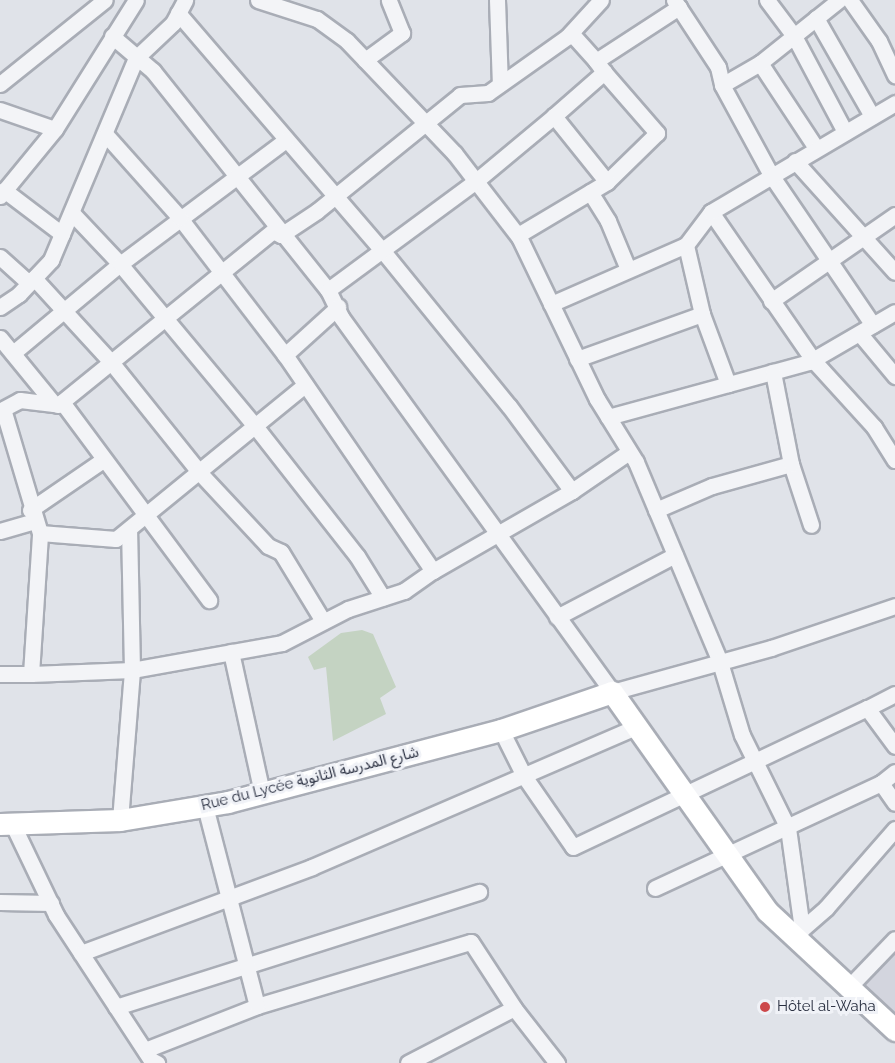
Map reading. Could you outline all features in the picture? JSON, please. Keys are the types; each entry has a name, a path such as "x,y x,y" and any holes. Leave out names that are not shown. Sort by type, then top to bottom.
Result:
{"street":[{"path":"0,84 105,0"},
{"path":"62,234 3,190 55,129 136,0"},
{"path":"258,0 317,19 365,60 426,122 476,181 518,236 577,359 629,452 656,510 719,659 742,735 788,828 798,934"},
{"path":"365,60 402,33 390,0"},
{"path":"497,0 500,84"},
{"path":"281,235 335,196 460,95 488,93 571,33 601,0"},
{"path":"767,0 794,36 845,132"},
{"path":"722,85 760,63 839,0"},
{"path":"849,0 879,41 895,76"},
{"path":"328,290 476,181 554,116 600,67 676,3 718,67 722,85 771,175 831,263 866,329 895,376"},
{"path":"0,307 32,281 51,260 106,135 136,58 182,6 286,140 382,250 509,406 572,491"},
{"path":"816,18 872,116"},
{"path":"518,236 607,182 657,133 571,33"},
{"path":"112,36 153,71 281,235 328,290 341,317 767,911 798,934 847,989 895,1030"},
{"path":"760,63 816,148"},
{"path":"551,304 686,245 711,212 895,103"},
{"path":"0,110 55,129"},
{"path":"554,116 607,182"},
{"path":"106,135 180,218 285,355 434,571"},
{"path":"13,353 120,264 234,176 286,140"},
{"path":"795,161 895,272"},
{"path":"590,192 608,221 628,269"},
{"path":"711,212 813,360 874,427 895,460"},
{"path":"72,213 120,264 255,426 357,556 383,598"},
{"path":"771,301 831,263 895,215"},
{"path":"31,674 35,521 1,407 21,400 58,403 166,320 273,231 281,235"},
{"path":"686,245 702,314 728,384"},
{"path":"0,257 65,310 111,362 199,472 268,546 281,552 323,621"},
{"path":"285,355 338,307"},
{"path":"608,417 813,360 895,312"},
{"path":"577,359 702,314"},
{"path":"0,338 58,403 209,600"},
{"path":"773,372 791,464 811,525"},
{"path":"35,521 116,539 129,531 305,385"},
{"path":"0,674 132,670 282,643 323,621 404,591 434,571 498,536 572,491 629,452"},
{"path":"0,531 35,521 103,460"},
{"path":"656,510 712,486 791,464"},
{"path":"120,820 132,670 129,531"},
{"path":"557,617 675,555"},
{"name":"Rue du Lycée شارع المدرسة الثانوية","path":"6,824 120,820 206,806 262,793 501,730 612,692 719,659 771,648 895,606"},
{"path":"231,652 262,793"},
{"path":"501,730 524,776 573,847 895,694"},
{"path":"867,708 895,746"},
{"path":"81,953 312,867 636,726"},
{"path":"655,888 788,828 880,783 895,772"},
{"path":"880,783 895,803"},
{"path":"206,806 227,899 257,1006"},
{"path":"6,824 81,953 144,1050 157,1063"},
{"path":"798,934 826,908 895,829"},
{"path":"116,1006 245,963 479,892"},
{"path":"0,902 51,903"},
{"path":"847,989 895,939"},
{"path":"144,1050 257,1006 471,942 514,1008 557,1063"},
{"path":"408,1063 514,1008"}],"shaded area":[{"path":"895,945 895,1018 857,983"}],"green space":[{"path":"362,630 373,634 396,687 380,698 386,714 333,741 326,667 314,670 308,657 341,633"}],"place":[{"name":"Hôtel al-Waha","path":"765,1007"}]}
